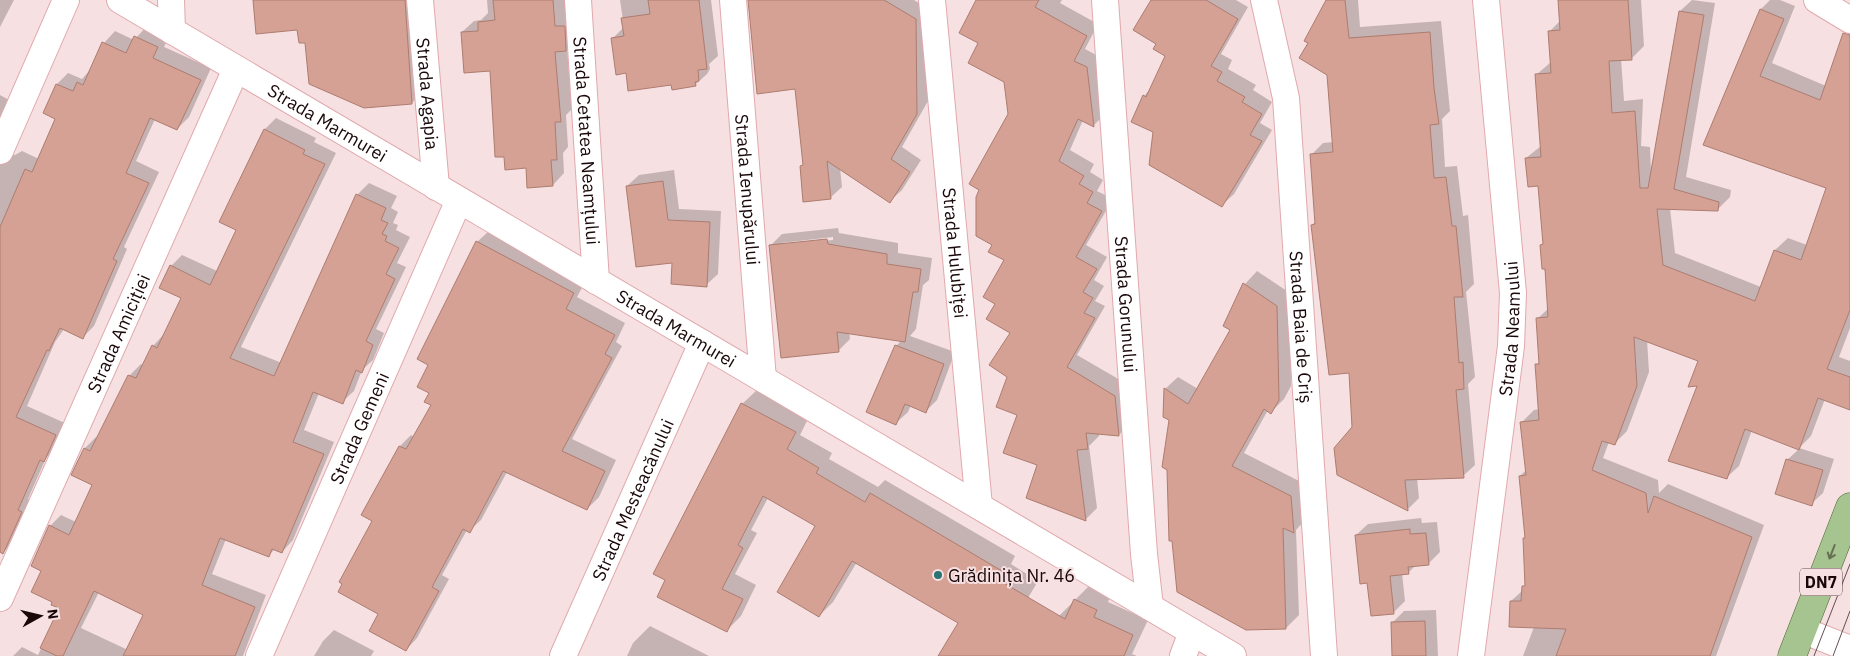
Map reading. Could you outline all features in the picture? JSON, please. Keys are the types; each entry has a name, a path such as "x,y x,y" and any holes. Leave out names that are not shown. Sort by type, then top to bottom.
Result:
{"main road":[{"name":"DN7","path":"1792,656 1850,507"}],"street":[{"path":"0,151 66,0"},
{"name":"Strada Marmurei","path":"120,0 1233,656"},
{"path":"171,0 172,31"},
{"name":"Strada Agapia","path":"420,0 436,186"},
{"name":"Strada Cetatea Neamțului","path":"578,0 596,281"},
{"name":"Strada Ienupărului","path":"733,0 763,379"},
{"name":"Strada Hulubiței","path":"932,0 979,506"},
{"name":"Strada Gorunului","path":"1105,0 1150,608"},
{"name":"Strada Baia de Criș","path":"1264,0 1286,98 1324,656"},
{"name":"Strada Neamului","path":"1471,656 1511,346 1513,294 1486,0"},
{"path":"1817,0 1850,20"},
{"name":"Strada Amiciției","path":"0,598 236,69"},
{"name":"Strada Gemeni","path":"259,656 459,200"},
{"name":"Strada Mesteacănului","path":"563,656 702,343"},
{"path":"1802,630 1850,649"},
{"path":"1182,656 1192,632"}],"building":[{"path":"253,0 405,0 412,104 364,108 309,84 305,43 299,43 297,30 256,34"},
{"path":"493,0 553,0 555,26 565,26 566,51 555,52 561,122 555,122 557,160 551,160 553,186 527,188 526,168 505,170 504,157 495,157 490,71 464,73 461,32 478,31 478,22 495,20"},
{"path":"648,0 699,0 707,69 698,70 699,81 695,82 696,86 672,90 671,85 628,91 626,73 616,75 611,38 624,36 621,18 650,14"},
{"path":"748,0 884,0 916,19 917,114 891,159 910,172 890,203 827,161 831,199 803,202 800,166 803,165 795,89 757,94"},
{"path":"976,0 1039,0 1035,7 1087,36 1074,61 1087,67 1094,127 1078,119 1059,161 1084,176 1079,184 1093,192 1087,203 1102,211 1076,257 1097,269 1083,292 1093,298 1084,313 1095,318 1067,367 1115,396 1119,436 1086,433 1088,449 1077,450 1086,521 1026,498 1037,465 1003,453 1017,415 996,407 1007,377 989,365 1010,333 986,319 995,304 983,297 1004,260 988,252 992,245 976,236 976,197 979,190 969,184 1008,114 1004,82 968,63 978,43 959,33"},
{"path":"1151,0 1206,0 1238,19 1211,66 1222,72 1217,81 1245,97 1242,102 1262,114 1250,135 1262,141 1222,207 1149,165 1153,132 1131,122 1143,95 1146,97 1165,56 1153,49 1156,44 1133,30"},
{"path":"1326,0 1345,0 1349,38 1430,32 1439,124 1430,125 1434,178 1446,177 1452,226 1456,226 1463,297 1454,297 1459,363 1463,362 1464,389 1456,390 1464,478 1405,480 1408,511 1337,475 1334,448 1352,427 1349,373 1329,375 1311,225 1315,224 1310,154 1333,152 1327,75 1299,58 1308,43 1304,41"},
{"path":"1558,0 1628,0 1632,60 1609,61 1612,113 1635,111 1640,188 1648,188 1679,11 1704,15 1674,189 1719,202 1718,211 1657,209 1663,265 1755,301 1774,250 1801,260 1826,188 1703,145 1760,9 1784,19 1760,76 1820,100 1843,33 1850,35 1850,310 1827,369 1850,377 1850,410 1818,398 1799,450 1745,429 1727,479 1668,461 1697,386 1688,387 1698,361 1634,337 1637,386 1615,445 1602,441 1592,470 1646,493 1648,513 1654,496 1752,537 1710,656 1556,656 1566,629 1509,627 1510,601 1521,601 1522,586 1525,586 1523,538 1525,538 1519,476 1526,475 1520,422 1539,420 1535,364 1539,364 1536,318 1548,317 1545,269 1542,269 1540,245 1543,244 1538,186 1528,187 1525,158 1541,157 1535,74 1551,73 1548,31 1560,30"},
{"path":"134,36 158,47 153,58 201,80 177,130 150,118 126,173 149,183 113,259 117,261 83,339 60,328 49,351 47,350 16,417 56,435 44,462 40,460 18,510 22,512 3,554 0,552 0,227 25,169 32,172 55,119 43,113 56,84 73,91 77,82 83,85 102,42 126,53"},
{"path":"264,129 305,150 303,154 325,164 230,358 274,376 356,194 386,208 381,220 388,223 382,234 387,236 385,241 399,248 386,274 395,279 366,341 373,345 362,373 356,370 343,404 313,392 293,442 324,454 282,553 272,549 269,557 220,538 202,585 255,607 235,656 123,656 143,615 94,591 63,656 57,656 40,648 59,608 51,605 52,602 31,592 41,571 31,566 49,525 69,535 92,485 71,475 84,448 90,451 128,375 136,378 152,345 157,348 181,298 159,288 170,265 210,285 236,230 219,222"},
{"path":"663,181 668,220 710,222 707,287 671,284 672,263 636,267 626,186"},
{"path":"827,239 828,244 887,254 887,264 921,269 918,292 913,292 905,342 837,332 839,352 781,358 769,245"},
{"path":"476,241 574,293 566,309 615,335 605,354 612,358 562,451 605,471 587,510 503,471 470,533 463,529 432,587 439,591 406,651 369,631 378,614 338,592 342,584 339,582 372,521 361,515 399,446 406,449 431,405 424,402 429,393 417,387 428,365 417,359"},
{"path":"1243,283 1277,306 1279,400 1271,414 1264,409 1232,466 1291,496 1294,533 1283,528 1286,629 1246,630 1177,592 1172,541 1169,541 1167,470 1162,467 1169,420 1163,417 1164,388 1188,404 1230,330 1223,326"},
{"path":"895,345 944,364 926,413 905,404 896,425 866,412"},
{"path":"741,403 796,432 787,449 819,468 816,473 865,502 870,493 1002,571 997,579 1065,619 1074,599 1097,610 1094,617 1133,635 1124,656 938,656 958,623 852,561 819,617 777,592 815,526 763,496 738,545 743,548 722,589 743,599 727,632 657,597 665,580 653,574"},
{"path":"1786,459 1823,470 1812,506 1775,494"},
{"path":"1410,529 1410,534 1426,533 1429,565 1408,567 1409,574 1390,576 1394,614 1371,616 1367,583 1360,584 1355,535"},
{"path":"1425,621 1426,656 1392,656 1391,622"}],"tram line":[{"path":"1814,656 1850,564"},
{"path":"1833,656 1850,611"}],"place":[{"name":"Grădinița Nr. 46","path":"938,575"}]}
